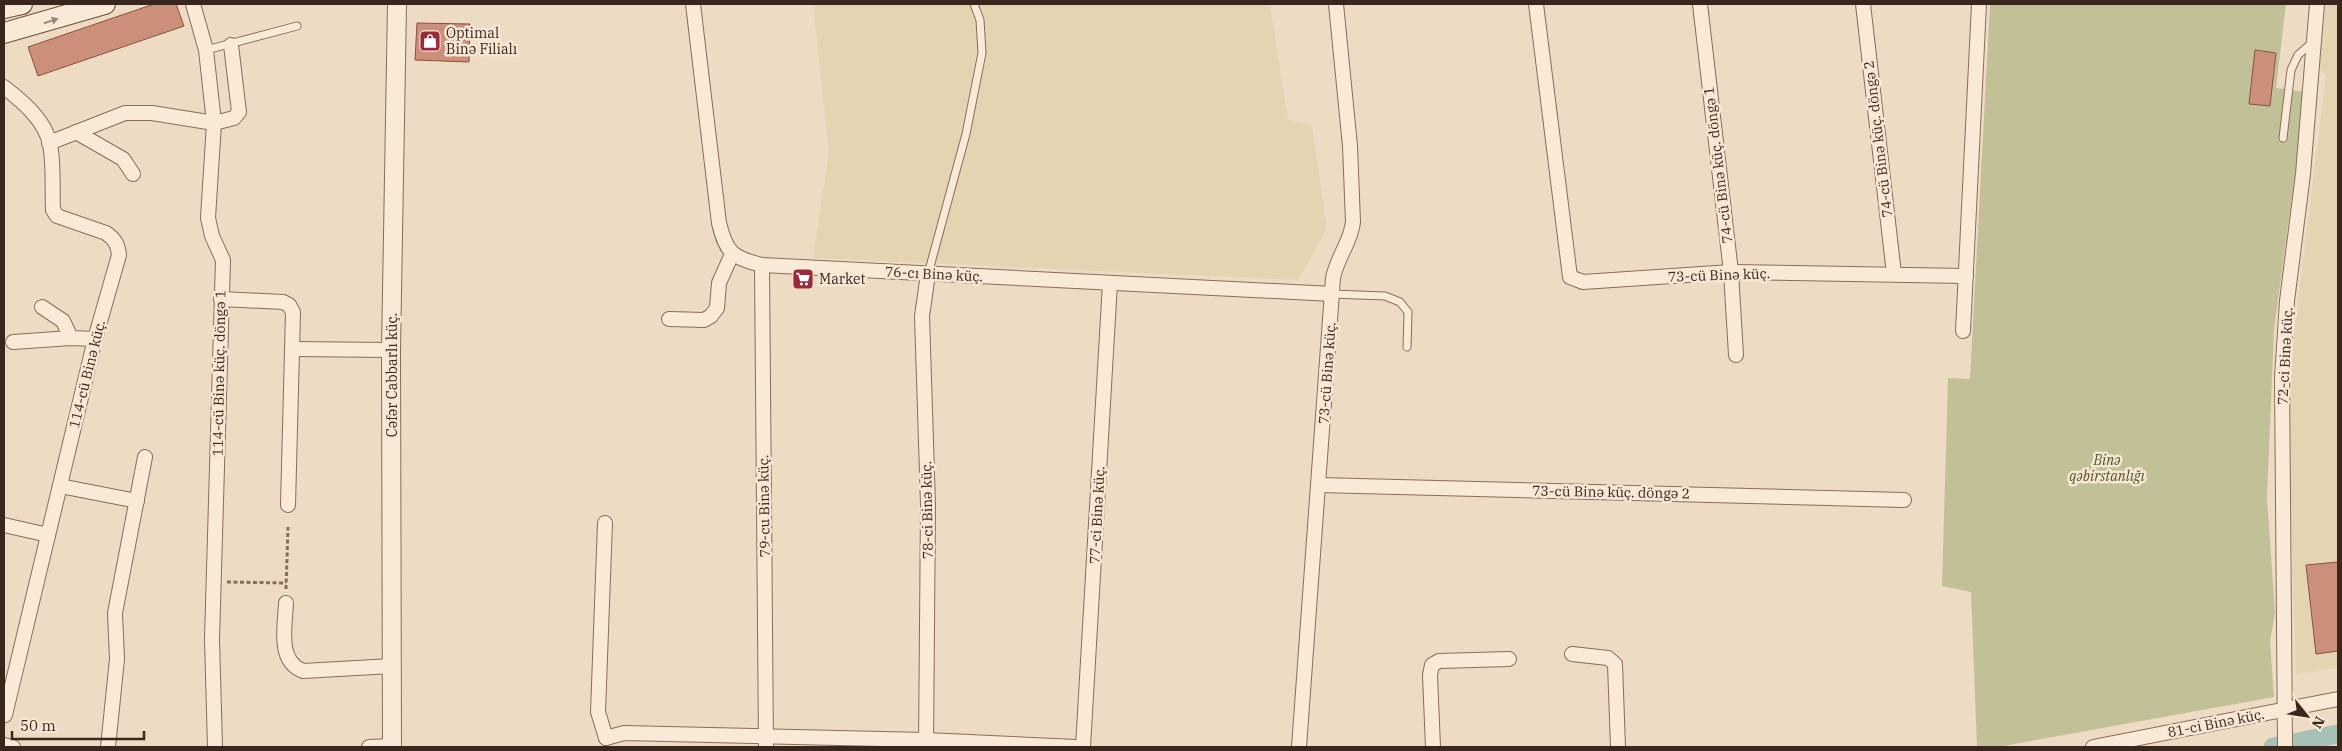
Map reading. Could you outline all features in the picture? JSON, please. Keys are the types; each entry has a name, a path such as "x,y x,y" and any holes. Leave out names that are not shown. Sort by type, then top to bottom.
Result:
{"main road":[{"path":"4,8 22,4"},
{"path":"4,34 105,4"}],"street":[{"name":"114-cü Binə küç. döngə 1","path":"193,4 206,50 214,123 208,218 212,236 223,260 220,299 212,640 215,747"},
{"name":"Cəfər Cabbarlı küç.","path":"392,747 391,350 397,4"},
{"path":"669,319 704,320 711,316 717,308 719,283 732,254 724,245 719,223 693,4"},
{"name":"73-cü Binə küç.","path":"1299,747 1332,294 1335,266 1349,240 1354,222 1350,146 1336,4"},
{"name":"73-cü Binə küç.","path":"1536,4 1570,277 1583,282 1731,272 1966,276"},
{"name":"74-cü Binə küç. döngə 1","path":"1700,4 1731,272 1736,356"},
{"name":"74-cü Binə küç. döngə 2","path":"1863,4 1894,274"},
{"path":"1963,331 1979,4"},
{"name":"72-ci Binə küç.","path":"2285,747 2282,369 2303,174 2318,4"},
{"path":"50,143 110,118 137,112 214,123 234,118 239,112 231,45"},
{"name":"114-cü Binə küç.","path":"4,87 18,98 34,115 50,143 53,210 57,216 106,233 113,238 118,246 119,255 95,339 4,717"},
{"path":"76,132 123,158 133,174"},
{"name":"76-cı Binə küç.","path":"732,254 743,261 762,265 1332,294"},
{"name":"79-cu Binə küç.","path":"762,265 766,742"},
{"name":"78-ci Binə küç.","path":"926,744 928,505 922,316 928,274"},
{"name":"77-ci Binə küç.","path":"1084,747 1110,283"},
{"path":"220,299 283,302 290,305 293,312 288,506"},
{"path":"42,307 63,321 71,338"},
{"path":"13,342 71,338 95,339"},
{"path":"293,349 391,350"},
{"path":"108,747 117,659 115,612 145,457"},
{"name":"73-cü Binə küç. döngə 2","path":"1319,485 1904,500"},
{"path":"60,486 136,500"},
{"path":"605,523 598,712 603,742 624,733 766,742 1076,747"},
{"path":"4,525 48,535"},
{"path":"286,603 286,655 294,668 303,671 392,666"},
{"path":"1572,654 1608,658 1615,664 1618,747"},
{"path":"1433,747 1430,675 1432,665 1439,661 1509,659"},
{"name":"81-ci Binə küç.","path":"2094,747 2338,699"},
{"path":"4,745 13,747"},
{"path":"369,747 392,747"}],"lane":[{"path":"928,274 966,134 982,53 980,20 974,4"},
{"path":"206,50 231,45 297,26"},
{"path":"2283,138 2291,70 2298,55 2315,40"},
{"path":"1332,294 1385,296 1400,302 1408,312 1407,347"}],"path":[{"path":"286,603 288,527"},
{"path":"214,582 286,583"}],"shaded area":[{"path":"813,4 1270,4 1288,120 1312,125 1327,229 1298,280 813,258 829,152"},
{"path":"2326,4 2338,4 2338,668 2296,674 2287,391 2326,76 2319,68"}],"green space":[{"name":"Binə qəbirstanlığı","path":"1990,4 2286,4 2276,88 2306,92 2274,330 2267,498 2275,613 2270,641 2274,697 1998,747 1977,747 1971,592 1942,586 1948,378 1970,379"}],"building":[{"path":"154,4 176,4 184,26 38,76 28,47"},
{"path":"417,23 470,24 469,62 415,60"},
{"path":"2255,50 2276,53 2270,106 2249,104"},
{"path":"2338,562 2338,651 2316,654 2306,565"}],"waterway":[{"path":"2273,747 2338,734"}],"place":[{"name":"Optimal Binə Filialı","path":"430,41"},
{"name":"Market","path":"803,279"}]}
